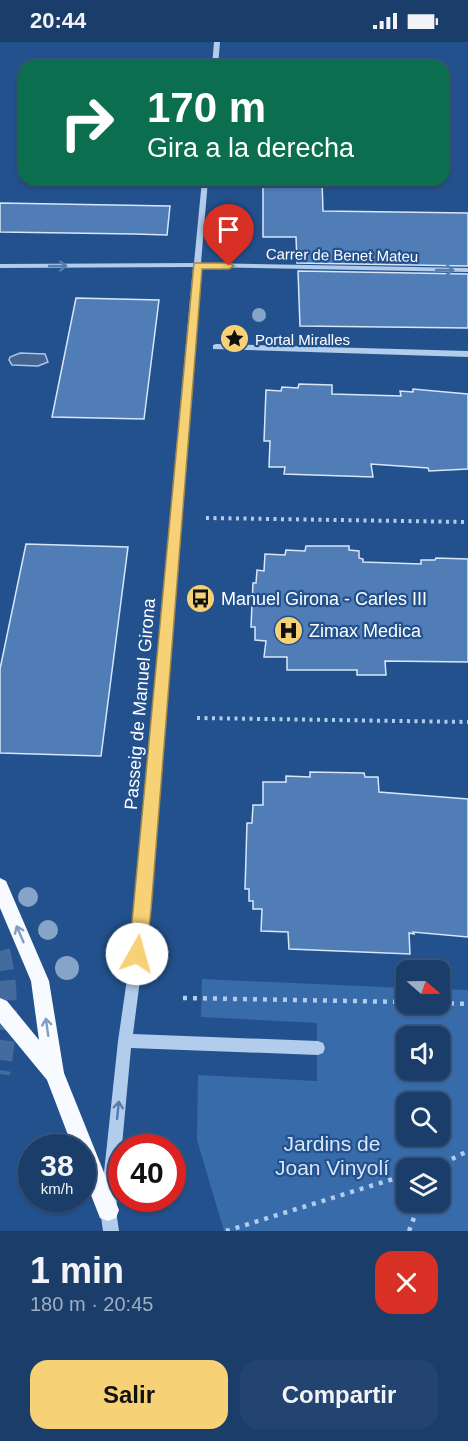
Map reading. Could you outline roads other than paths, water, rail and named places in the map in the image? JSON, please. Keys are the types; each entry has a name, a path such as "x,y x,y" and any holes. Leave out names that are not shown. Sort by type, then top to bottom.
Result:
{"main road":[{"path":"0,887 40,981 54,1072 108,1210"},
{"path":"0,1008 54,1072"}],"street":[{"path":"216,60 217,42"},
{"name":"Passeig de Manuel Girona","path":"116,1134 125,1041 143,910 204,186"},
{"name":"Carrer de Benet Mateu","path":"0,266 468,270"},
{"path":"216,347 468,354"},
{"path":"125,1041 318,1048"},
{"name":"Passeig de Manuel Girona","path":"108,1212 111,1231"}],"tunnel":[{"path":"0,951 7,997 0,1074"}],"place":[{"name":"Portal Miralles","path":"234,339"},
{"name":"Manuel Girona - Carles III","path":"200,599"},
{"name":"Zimax Medica","path":"288,631"}],"park label":[{"name":"Jardins de Joan Vinyolí","path":"332,1155"}]}
